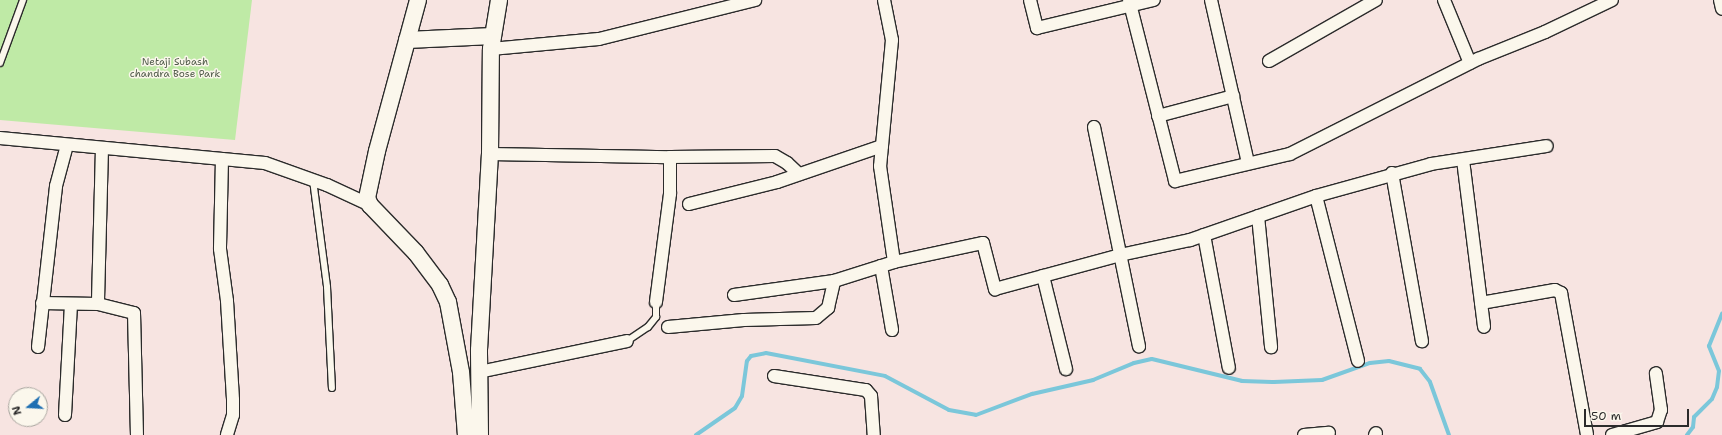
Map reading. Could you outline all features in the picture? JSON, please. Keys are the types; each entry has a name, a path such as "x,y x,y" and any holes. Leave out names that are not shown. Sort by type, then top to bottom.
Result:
{"main road":[{"path":"418,0 370,177 367,198 370,205 416,253 440,285 448,302 461,372 466,435"},
{"path":"480,435 479,372 490,154 492,42 499,0"},
{"path":"407,40 492,42"}],"street":[{"path":"884,0 892,40 880,166 894,262"},
{"path":"1030,0 1037,28 1130,3 1154,0"},
{"path":"1211,0 1248,164"},
{"path":"1269,61 1376,0"},
{"path":"1444,0 1470,63"},
{"path":"1130,3 1175,181 1290,154 1470,63 1545,32 1612,0"},
{"path":"1720,0 1722,8"},
{"path":"492,42 599,39 748,1"},
{"path":"1158,116 1233,96"},
{"path":"1094,127 1140,346"},
{"path":"0,138 265,163 313,180 370,205"},
{"path":"38,347 56,186 67,144"},
{"path":"689,204 799,174 882,146"},
{"path":"734,295 834,281 894,262 983,243 996,289 1120,255 1204,235 1316,196 1392,173 1547,146"},
{"path":"98,304 102,148"},
{"path":"490,154 670,157 775,156 787,163 799,174"},
{"path":"656,302 670,194 670,157"},
{"path":"222,159 220,249 227,301 233,400 233,415 227,435"},
{"path":"1463,160 1484,327"},
{"path":"1392,173 1422,341"},
{"path":"1316,196 1358,362"},
{"path":"1258,216 1271,348"},
{"path":"1204,235 1229,368"},
{"path":"881,266 892,330"},
{"path":"1043,276 1066,369"},
{"path":"668,327 744,320 816,318 828,308 834,281"},
{"path":"1481,303 1555,290 1561,293 1586,435"},
{"path":"42,303 98,304 134,313 137,435"},
{"path":"65,415 71,304"},
{"path":"479,372 598,349 627,341"},
{"path":"1612,435 1657,422 1661,410 1656,373"},
{"path":"774,376 866,390 871,396 874,435"},
{"path":"1304,435 1329,433"}],"lane":[{"path":"0,63 23,0"},
{"path":"313,180 327,287 332,388"},
{"path":"627,341 648,327 656,317 656,302"}],"green space":[{"name":"Netaji Subash chandra Bose Park","path":"0,0 252,0 235,140 0,120"}],"waterway":[{"path":"1687,435 1693,427 1694,417 1712,399 1717,387 1719,371 1709,346 1722,314"},
{"path":"696,435 735,408 742,396 747,361 751,356 766,353 885,376 949,410 976,415 1032,394 1093,380 1134,363 1152,359 1242,381 1274,382 1322,380 1370,363 1389,361 1420,369 1430,382 1449,435"}]}
